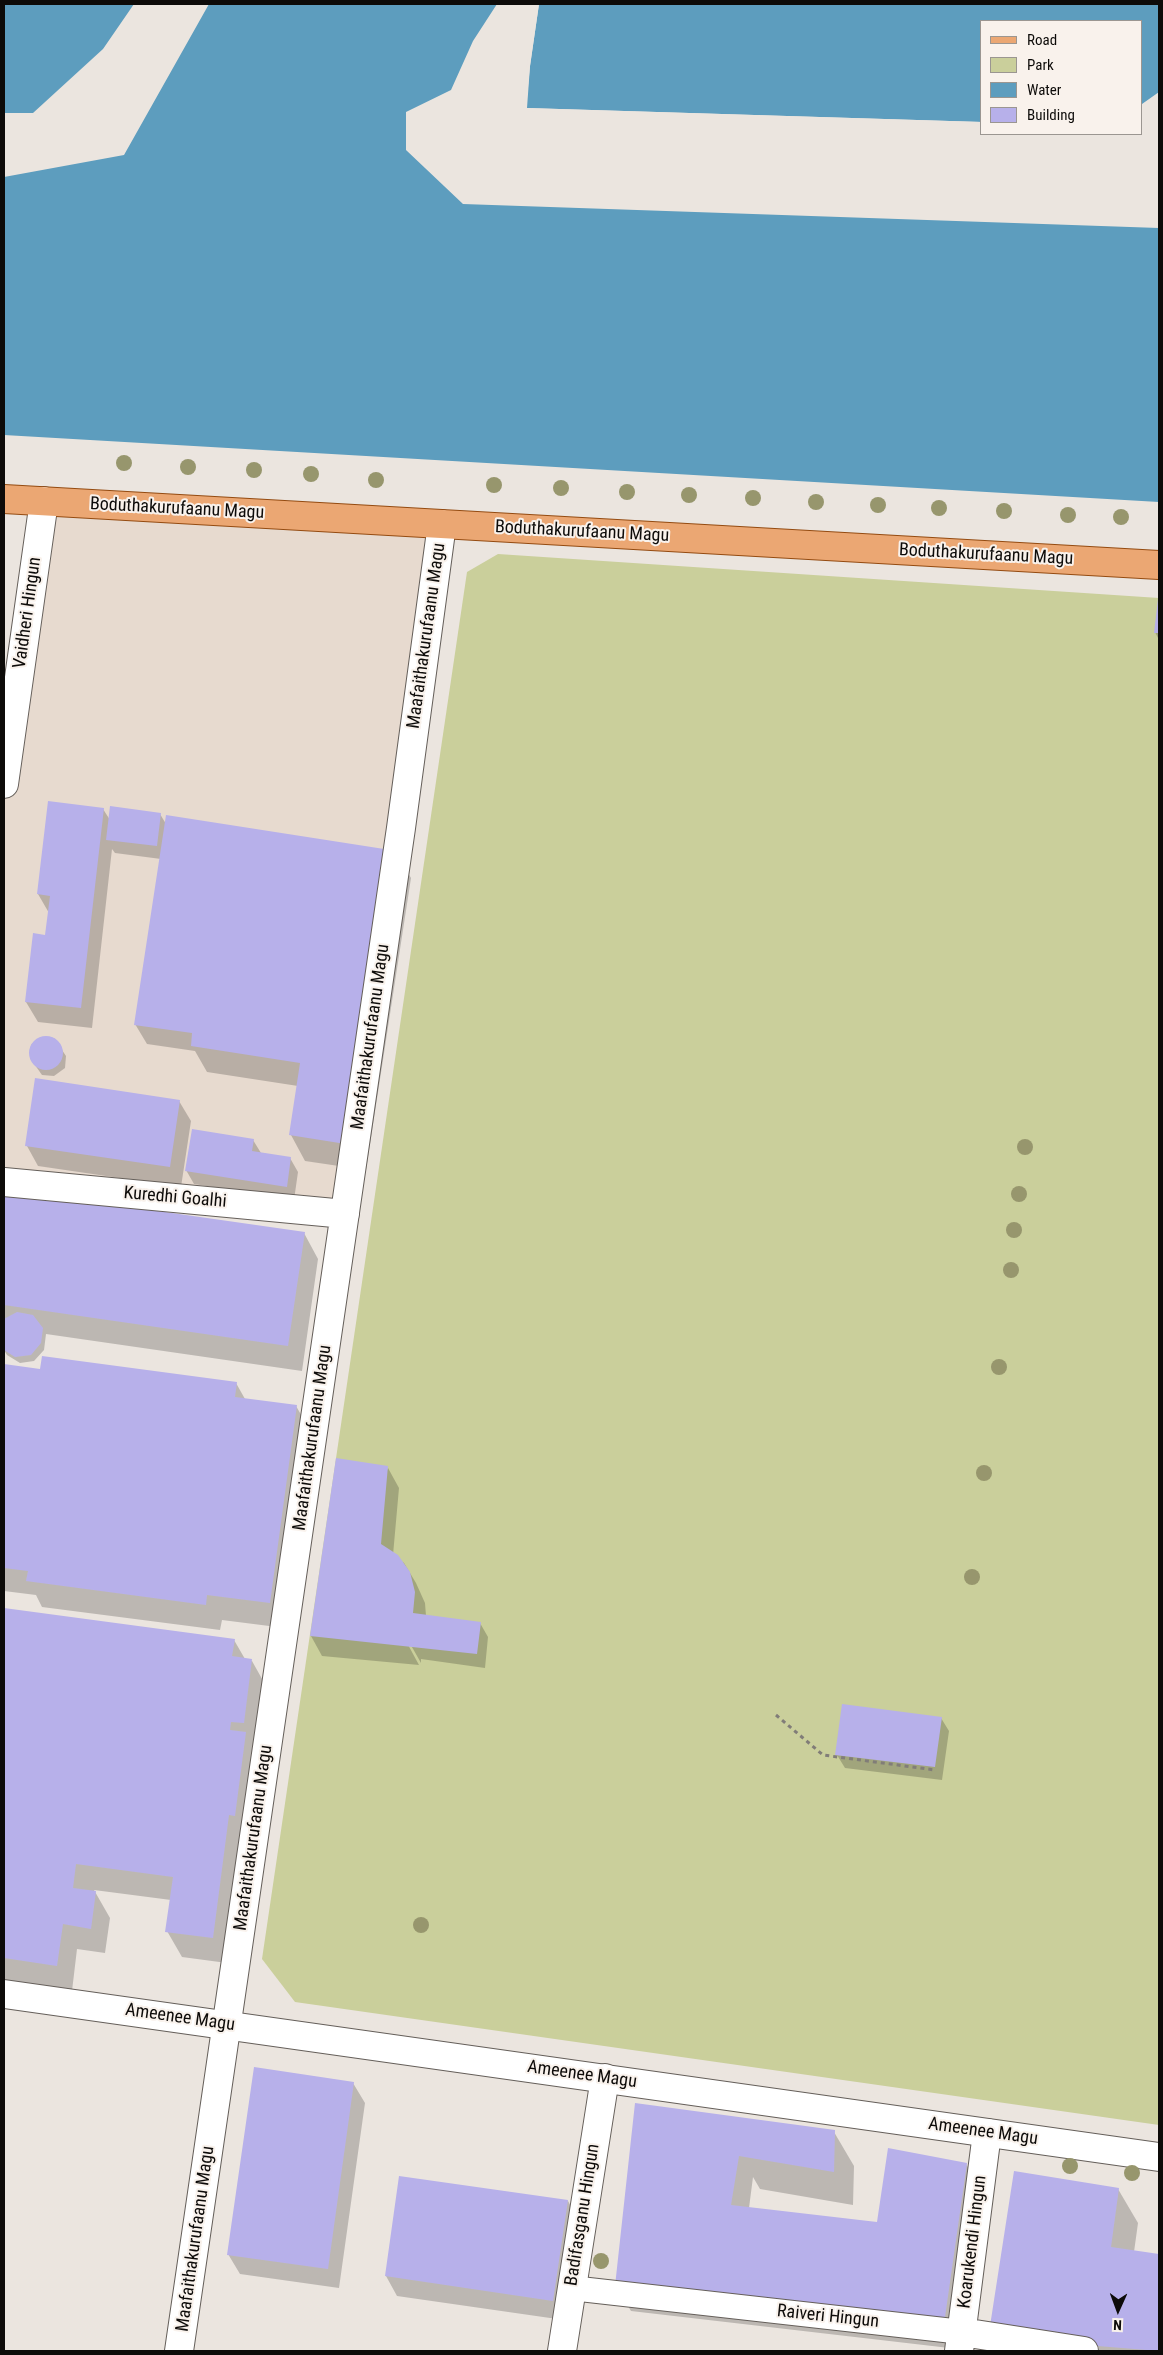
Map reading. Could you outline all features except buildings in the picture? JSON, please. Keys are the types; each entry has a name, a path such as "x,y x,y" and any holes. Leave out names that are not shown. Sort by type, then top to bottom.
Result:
{"main road":[{"name":"Boduthakurufaanu Magu","path":"4,499 1159,565"}],"street":[{"name":"Vaidheri Hingun","path":"4,779 44,501"},
{"name":"Maafaithakurufaanu Magu","path":"179,2351 346,1214 442,524"},
{"name":"Kuredhi Goalhi","path":"4,1182 346,1214"},
{"name":"Ameenee Magu","path":"4,1994 1159,2157"},
{"name":"Badifasganu Hingun","path":"562,2351 605,2078"},
{"name":"Koarukendi Hingun","path":"961,2342 987,2133"},
{"name":"Raiveri Hingun","path":"571,2288 961,2342 1084,2351"}],"path":[{"path":"776,1715 823,1755 935,1770"}],"shaded area":[{"path":"44,501 442,524 345,1214 4,1182 4,784"}],"green space":[{"path":"498,554 1159,598 1159,2125 295,2002 262,1959 467,572"}],"water":[{"path":"4,4 497,4 473,41 451,90 406,112 406,150 463,204 1159,228 1159,502 4,435"},
{"path":"539,4 1159,4 1159,92 1143,103 1143,20 980,20 980,122 526,108"}],"pier":[{"path":"134,4 209,4 124,155 4,177 4,113 33,113 103,49"},
{"path":"536,4 539,4 530,66 527,108 980,122 980,124 526,111 524,106 527,65"}]}
